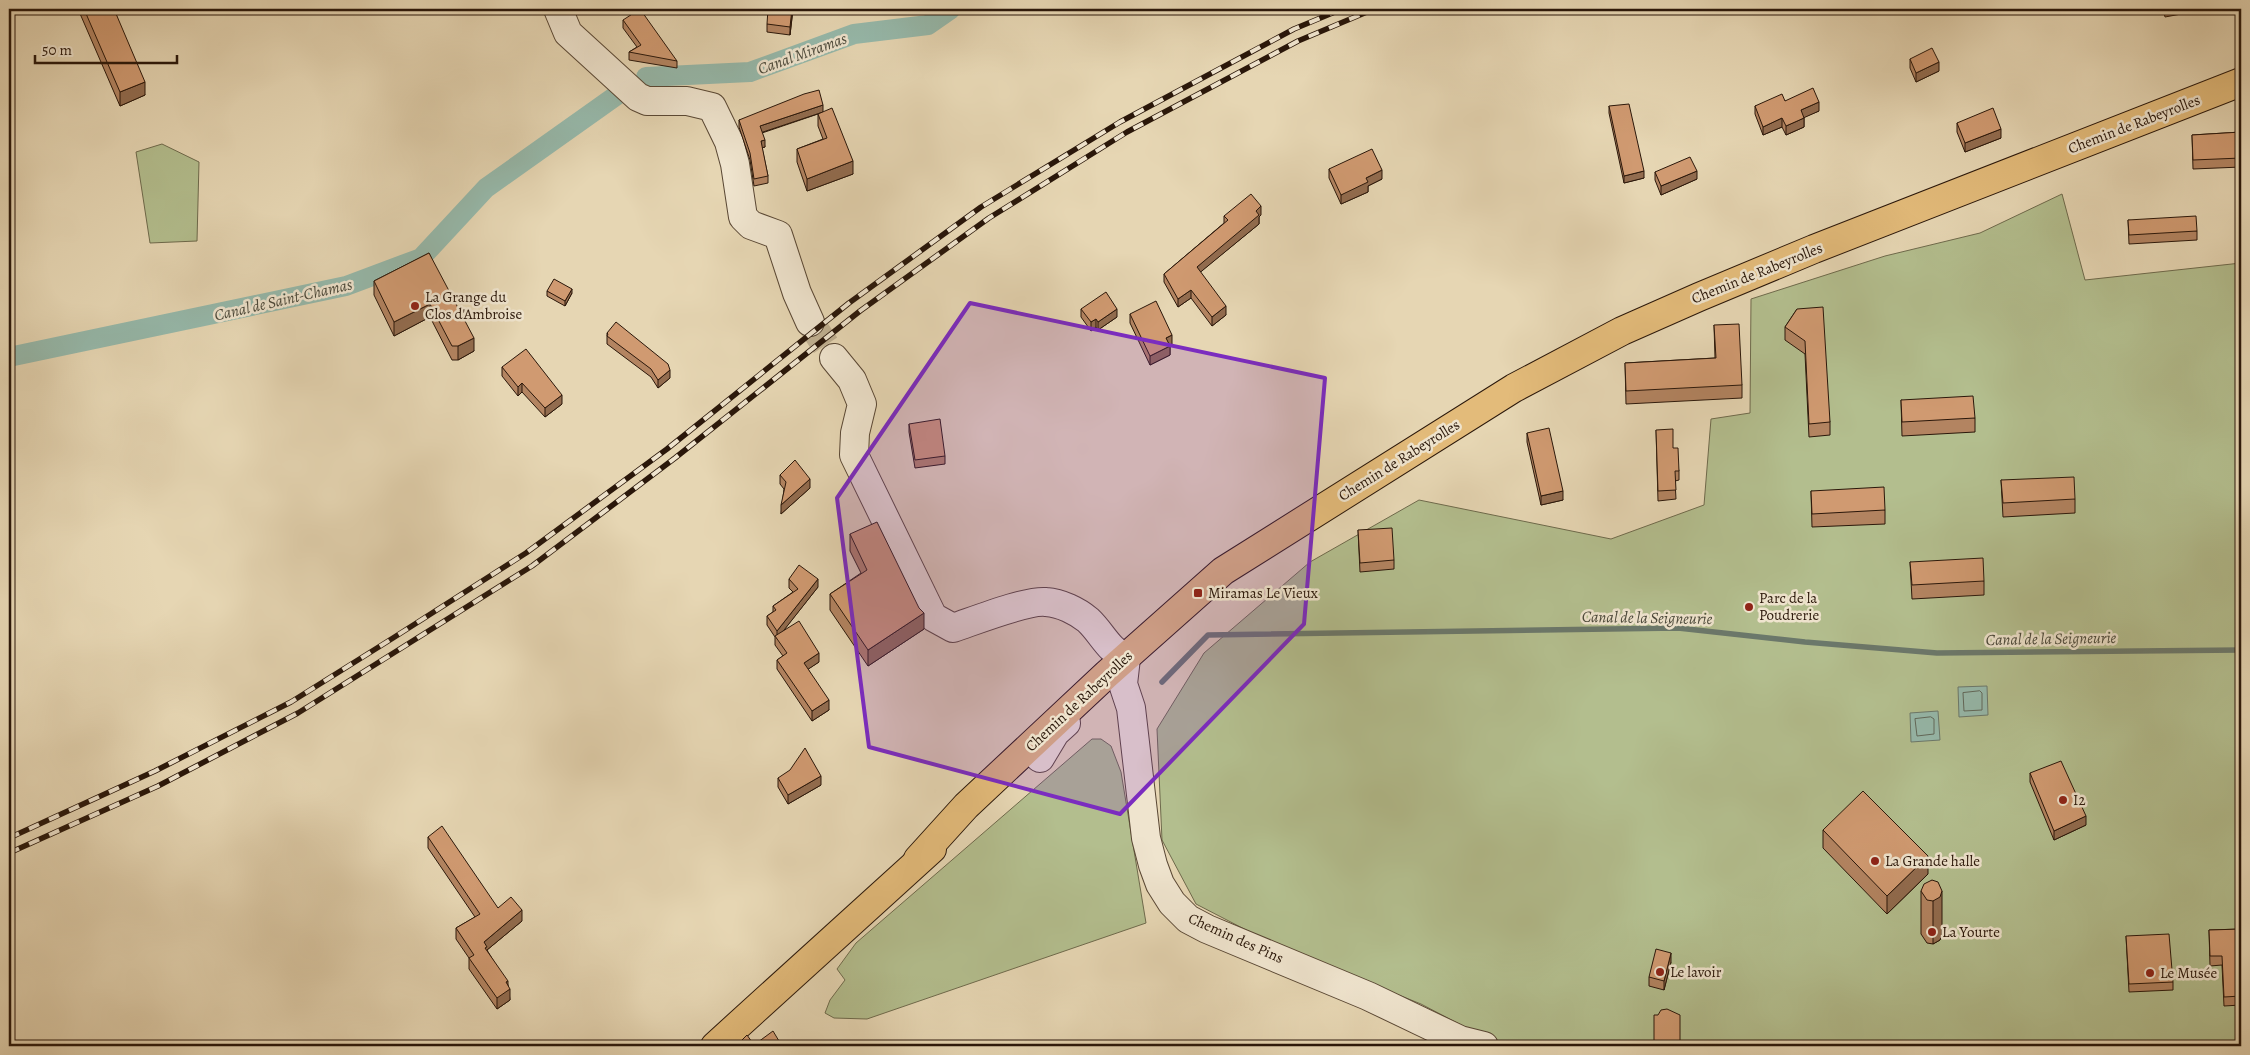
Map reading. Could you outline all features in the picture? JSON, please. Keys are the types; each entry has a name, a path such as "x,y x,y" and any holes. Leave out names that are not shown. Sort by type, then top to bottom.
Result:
{"main road":[{"name":"Chemin de Rabeyrolles","path":"715,1046 918,859 974,816 1040,758 1127,674 1223,570 1514,388 1622,331 1814,249 2241,82"},
{"name":"Chemin de Rabeyrolles","path":"918,859 966,806 1127,674 1301,522"}],"street":[{"path":"558,9 568,33 638,97 647,101 687,101 712,107 729,142 735,164 743,217 751,225 778,235 797,293 810,322"},
{"path":"834,358 852,380 862,404 855,433 854,455 932,617 953,628 1016,607 1045,602 1072,610 1085,618 1115,653 1127,674"},
{"name":"Chemin des Pins","path":"1127,674 1146,838 1152,865 1160,884 1172,903 1188,919 1368,996 1460,1040 1484,1046"}],"highlighted area":[{"path":"970,303 1325,378 1304,624 1120,814 869,747 837,498"}],"green space":[{"path":"162,144 199,162 197,241 150,243 136,152"},
{"name":"Parc de la Poudrerie","path":"2062,194 2085,280 2241,263 2241,1046 1501,1046 1421,1004 1279,947 1196,904 1162,840 1157,729 1204,653 1310,562 1419,500 1611,539 1704,505 1711,419 1750,413 1751,299 1885,256 1980,233"},
{"path":"1092,739 1101,739 1111,746 1121,772 1146,923 867,1019 834,1018 825,1013 830,1000 845,980 837,969 856,943"}],"water":[{"path":"1987,686 1988,715 1959,717 1958,687"},
{"path":"1938,711 1940,740 1911,742 1910,713"}],"building":[{"path":"84,9 114,9 145,82 120,92"},
{"path":"640,9 677,61 629,52 641,45 623,20"},
{"path":"768,9 792,9 790,27 767,24"},
{"path":"1932,48 1939,62 1916,73 1910,59"},
{"path":"1813,88 1819,102 1801,110 1804,118 1786,126 1782,118 1763,127 1755,106 1782,94 1785,101"},
{"path":"819,90 823,105 760,126 765,140 761,141 768,176 754,179 750,153 739,120 804,94"},
{"path":"1629,104 1644,171 1624,176 1609,106"},
{"path":"832,108 853,161 807,179 797,149 827,138 818,114"},
{"path":"1993,108 2001,129 1965,143 1957,123"},
{"path":"2241,132 2241,158 2193,160 2192,135"},
{"path":"1372,149 1382,170 1366,178 1368,182 1341,195 1329,169"},
{"path":"1690,157 1697,171 1661,186 1655,172"},
{"path":"1251,194 1261,206 1256,211 1259,215 1197,267 1226,306 1212,317 1191,290 1178,299 1164,274 1228,220 1224,216"},
{"path":"2196,216 2197,231 2129,235 2128,220"},
{"name":"La Grange du Clos d'Ambroise","path":"429,253 474,338 458,346 452,346 430,304 394,322 374,281"},
{"path":"554,279 572,289 565,301 547,291"},
{"path":"1106,292 1117,309 1098,322 1096,319 1091,322 1081,309"},
{"path":"1156,301 1172,335 1166,338 1170,346 1150,356 1130,314"},
{"path":"1823,307 1830,422 1809,424 1805,341 1785,327 1797,309"},
{"path":"616,322 668,364 670,370 658,380 651,369 607,336 607,333"},
{"path":"1739,324 1742,385 1626,391 1625,363 1716,358 1714,325"},
{"path":"526,349 562,395 545,408 522,383 518,387 502,367"},
{"path":"1973,396 1975,418 1902,422 1901,400"},
{"path":"940,419 945,456 915,460 909,424"},
{"path":"1549,428 1563,491 1541,496 1527,433"},
{"path":"1673,429 1673,448 1678,448 1679,471 1675,471 1676,490 1658,491 1656,430"},
{"path":"795,460 810,479 781,505 786,482 780,475"},
{"path":"2074,477 2075,499 2003,503 2001,480"},
{"path":"1884,487 1885,510 1812,514 1811,491"},
{"path":"877,522 919,608 924,613 868,650 830,594 867,570 850,534"},
{"path":"1392,528 1394,560 1360,563 1358,530"},
{"path":"1983,558 1984,581 1912,585 1910,562"},
{"path":"799,565 818,579 777,631 767,616 776,610 773,606 798,589 789,579"},
{"path":"799,621 819,653 804,663 829,700 812,711 777,660 787,653 775,636"},
{"path":"805,748 821,776 788,795 778,778 790,770"},
{"path":"2061,761 2086,816 2054,831 2030,773"},
{"name":"La Grande halle","path":"1863,791 1928,856 1887,896 1823,830"},
{"path":"442,826 498,908 511,897 522,910 484,942 487,947 485,948 508,981 506,982 510,989 497,998 469,958 474,955 456,928 480,914 428,837"},
{"path":"1932,880 1938,882 1942,891 1940,897 1933,901 1927,900 1921,891 1924,884"},
{"path":"2241,929 2241,996 2224,997 2222,956 2210,956 2209,930"},
{"path":"2169,934 2173,982 2129,984 2126,936"},
{"name":"Le lavoir","path":"1656,949 1671,953 1664,981 1649,977"},
{"path":"1667,1009 1680,1015 1680,1046 1654,1046 1654,1015 1658,1015 1661,1010"},
{"path":"773,1031 782,1046 736,1046 747,1035 754,1045"}],"waterway":[{"name":"Canal Miramas","path":"646,77 750,72 854,34 928,25 951,9"},
{"name":"Canal de Saint-Chamas","path":"9,357 346,286 421,258 486,188 617,95"},
{"name":"Canal de la Seigneurie","path":"1162,682 1208,635 1678,628 1805,642 1937,653 2241,650"}],"tunnel":[{"path":"810,322 834,358"}],"railway":[{"path":"9,838 155,771 291,702 526,553 667,449 849,303 981,207 1120,122 1294,29 1342,9"},
{"path":"9,853 158,786 298,713 532,566 675,458 860,311 989,218 1127,132 1298,41 1374,9"}],"place":[{"name":"La Grange du Clos d'Ambroise","path":"415,306"},
{"name":"Miramas Le Vieux","path":"1198,593"},
{"name":"Parc de la Poudrerie","path":"1749,607"},
{"name":"I2","path":"2063,800"},
{"name":"La Grande halle","path":"1875,861"},
{"name":"La Yourte","path":"1932,932"},
{"name":"Le lavoir","path":"1660,972"},
{"name":"Le Musée","path":"2150,973"}]}
